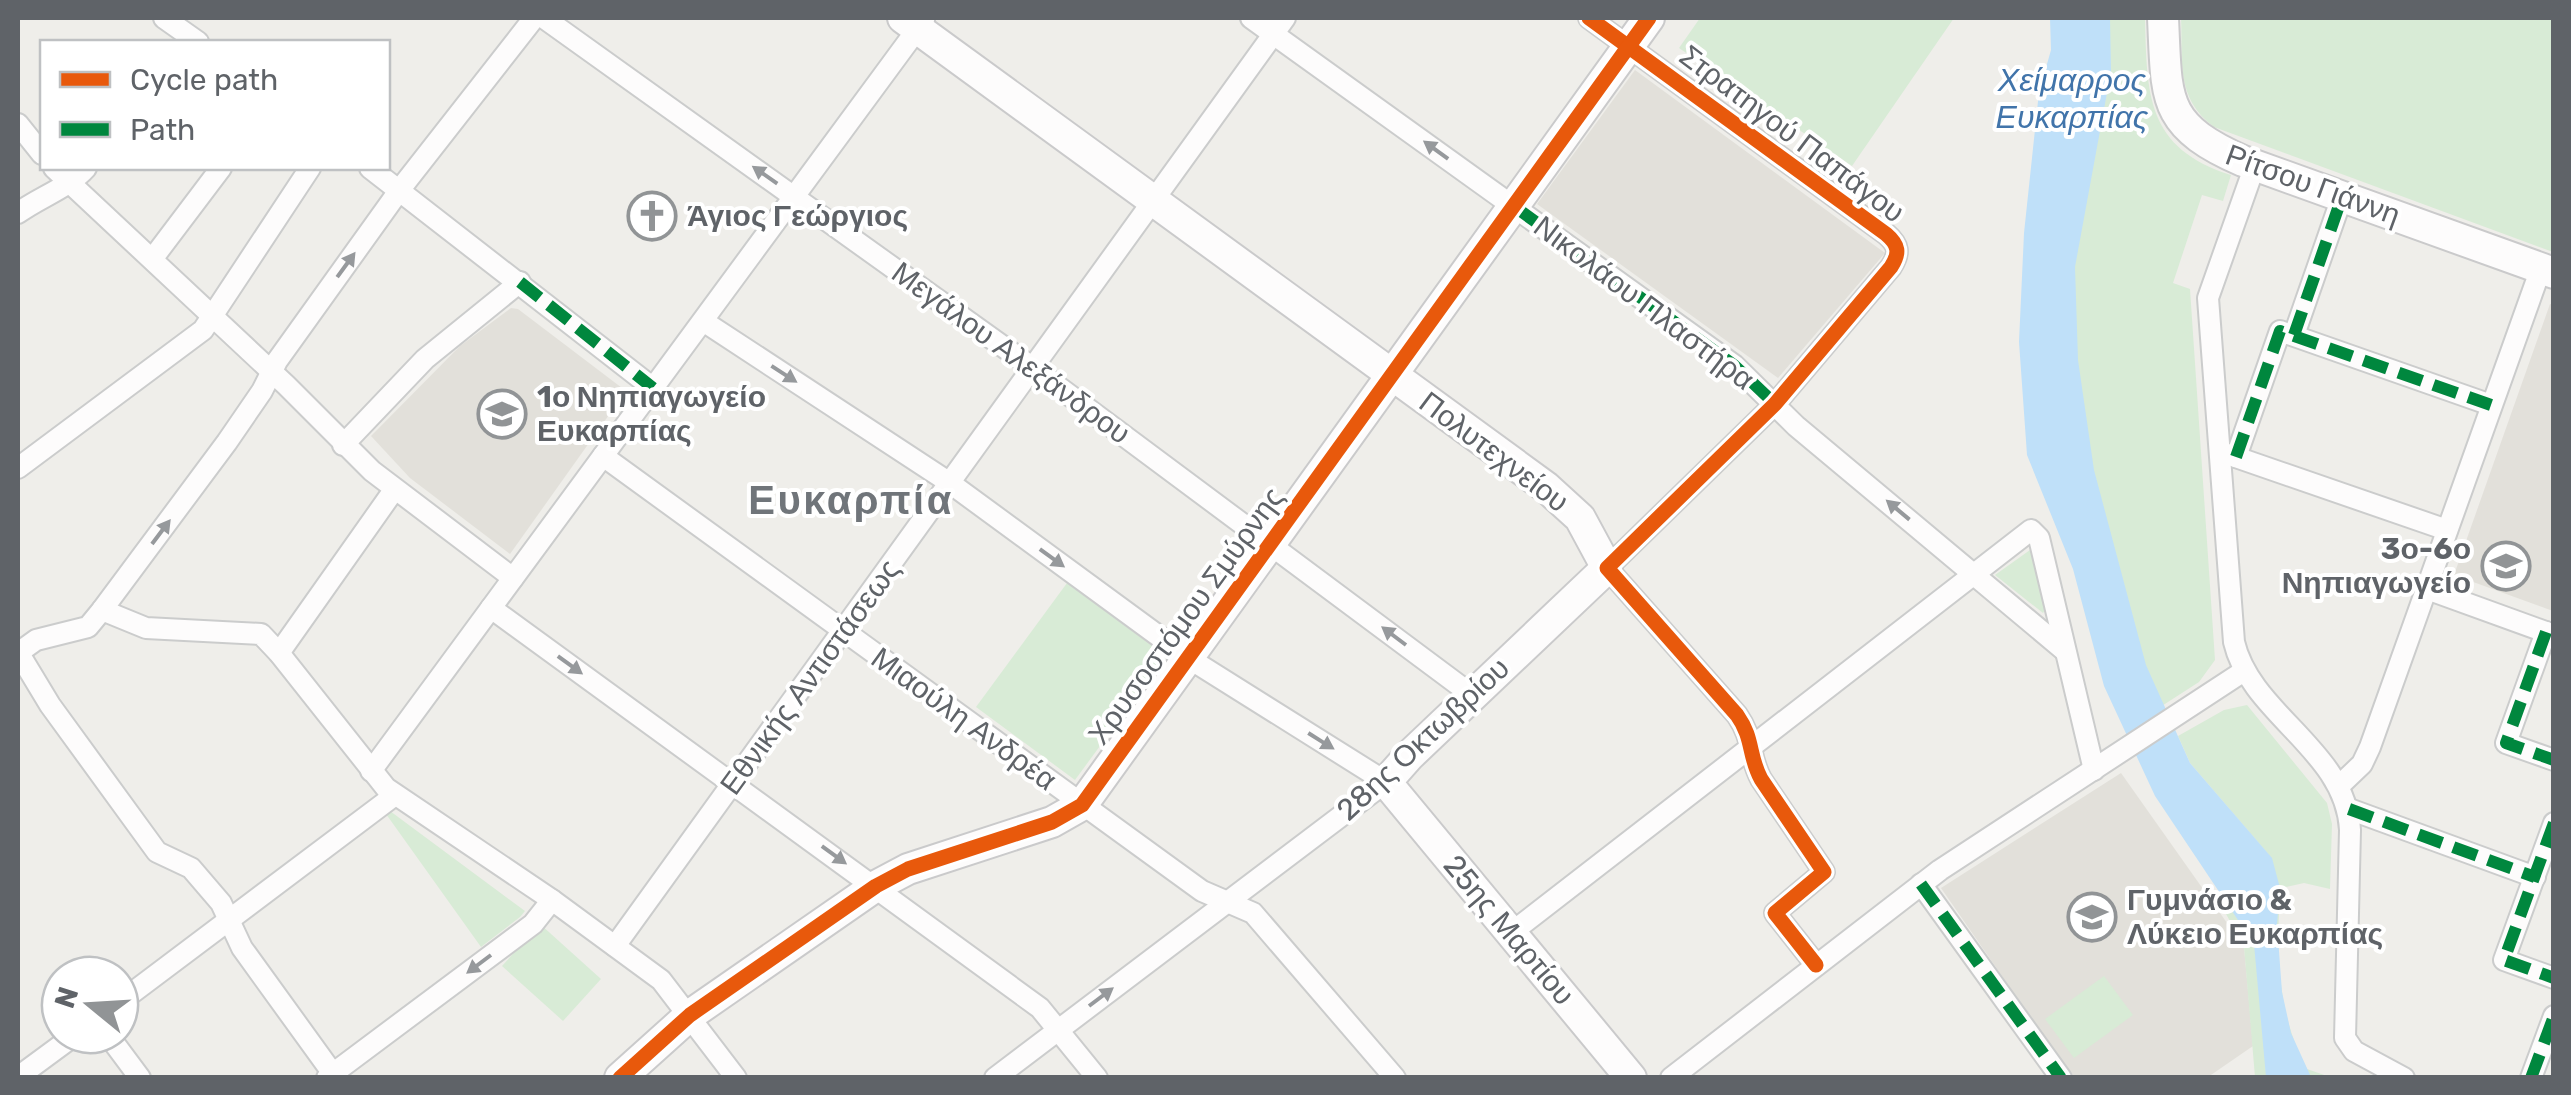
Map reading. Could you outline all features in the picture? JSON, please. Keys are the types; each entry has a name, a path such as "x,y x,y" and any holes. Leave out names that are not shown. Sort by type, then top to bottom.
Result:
{"street":[{"path":"164,18 186,33"},
{"path":"544,18 401,188 271,370 262,391 227,442 88,627 36,640 18,652 50,705 156,852 192,868 221,903 242,948 332,1076 533,924 552,900"},
{"name":"Μεγάλου Αλεξάνδρου","path":"544,18 1033,368 1472,694"},
{"name":"Νικολάου Πλαστήρα","path":"1251,18 1279,26 1515,207 1734,365 1796,426 2064,650"},
{"name":"Στρατηγού Παπάγου","path":"1589,18 1886,234 1896,246 1897,256 1891,267 1775,404"},
{"name":"Χρυσοστόμου Σμύρνης","path":"620,1078 690,1015 876,886 908,870 1052,822 1082,805 1650,18"},
{"name":"Ρίτσου Γιάννη","path":"2164,18 2167,82 2179,118 2201,141 2255,165 2547,270"},
{"path":"371,771 794,196 916,21"},
{"name":"Πολυτεχνείου","path":"916,21 1153,201 1572,508 1606,568 1737,714 1748,730 1761,779 1824,872 1775,913 1816,964"},
{"name":"Εθνικής Αντιστάσεως","path":"615,946 1279,26"},
{"path":"18,124 40,152"},
{"path":"2255,165 2208,298 2227,454 2232,632 2244,671 2340,786 2349,809 2344,1030 2348,1046 2404,1078"},
{"path":"56,170 394,490 513,578"},
{"path":"18,213 40,196 68,184 84,170"},
{"path":"153,258 219,170"},
{"path":"20,462 191,340 214,316 309,170"},
{"path":"373,170 653,388"},
{"path":"2294,335 2342,197"},
{"path":"2340,786 2366,757 2491,405 2547,270"},
{"path":"344,445 433,352 520,282"},
{"path":"703,321 950,483 1190,660 1386,782"},
{"path":"2227,454 2280,331 2491,405"},
{"name":"28ης Οκτωβρίου","path":"995,1078 1386,782 1472,694 1775,404"},
{"path":"2227,454 2447,530"},
{"name":"Μιαούλη Ανδρέα","path":"603,456 1202,890 1254,913 1386,1075"},
{"path":"280,653 394,490"},
{"path":"1512,933 1752,749 1973,572 2034,530 2040,538 2094,770"},
{"path":"2426,589 2550,633 2506,743 2554,760"},
{"path":"492,608 1040,1008 1097,1078"},
{"path":"102,610 146,628 254,632 266,638 371,771 395,795 552,900 661,980 736,1078"},
{"path":"1671,1078 1921,884 2244,671"},
{"name":"25ης Μαρτίου","path":"1386,782 1631,1078"},
{"path":"140,987 395,795"},
{"path":"2349,809 2534,877"},
{"path":"2554,823 2504,960 2554,978"},
{"path":"1921,884 2061,1078"},
{"path":"2532,1078 2554,1016"},
{"path":"18,1077 47,1055"},
{"path":"123,1055 140,1078"}],"shaded area":[{"path":"1635,70 1885,253 1778,378 1537,204"},
{"path":"2550,304 2554,305 2553,611 2454,575"},
{"name":"1ο Νηπιαγωγείο Ευκαρπίας","path":"511,308 518,309 626,391 510,554 410,478 371,436 460,346"},
{"name":"Γυμνάσιο & Λύκειο Ευκαρπίας","path":"2121,773 2244,947 2253,1046 2208,1077 2072,1077 1941,888"}],"green space":[{"path":"1700,18 1954,18 1852,166 1679,48"},
{"path":"2110,18 2145,18 2151,94 2167,134 2203,164 2231,175 2223,201 2202,195 2173,283 2190,289 2215,660 2199,682 2140,720 2081,480 2068,215"},
{"path":"2181,18 2553,18 2553,252 2214,127 2201,116 2187,91"},
{"path":"2030,550 2046,609 2043,613 1995,575"},
{"path":"1067,583 1166,656 1075,780 976,707"},
{"path":"2247,705 2327,803 2332,824 2330,889 2304,883 2281,888 2278,934 2284,1004 2297,1048 2307,1069 2330,1077 2255,1077 2244,947 2219,901 2269,855 2190,763 2178,736 2224,710"},
{"path":"390,811 525,911 481,947 386,814"},
{"path":"540,924 601,979 563,1021 502,966"},
{"path":"2104,976 2133,1015 2074,1058 2045,1019"}],"water":[{"name":"Χείμαρρος Ευκαρπίας","path":"2050,18 2110,18 2111,71 2075,267 2078,360 2094,470 2146,665 2190,763 2272,858 2280,888 2277,924 2282,992 2291,1033 2311,1077 2266,1077 2254,944 2155,796 2104,686 2073,569 2027,455 2019,342 2024,233 2039,92 2051,50"}],"marked path":[{"path":"2294,335 2342,197"},
{"path":"1515,207 1734,365 1775,404"},
{"path":"520,282 653,388"},
{"path":"2236,457 2280,331 2491,405"},
{"path":"2546,632 2506,743 2554,760"},
{"path":"2349,809 2535,877"},
{"path":"2554,823 2504,960 2554,978"},
{"path":"1921,884 2061,1078"},
{"path":"2531,1078 2554,1016"}],"cycle path":[{"path":"1589,18 1886,234 1897,249 1891,267 1775,404 1607,568 1737,715 1761,779 1824,872 1775,913 1816,965"},
{"path":"620,1078 690,1015 876,886 908,869 1052,822 1082,805 1649,18"}],"place":[{"name":"Άγιος Γεώργιος","path":"652,216"},
{"name":"1ο Νηπιαγωγείο Ευκαρπίας","path":"502,414"},
{"name":"3ο-6ο Νηπιαγωγείο","path":"2506,566"},
{"name":"Γυμνάσιο & Λύκειο Ευκαρπίας","path":"2092,917"}],"district":[{"name":"Ευκαρπία","path":"851,500"}]}
